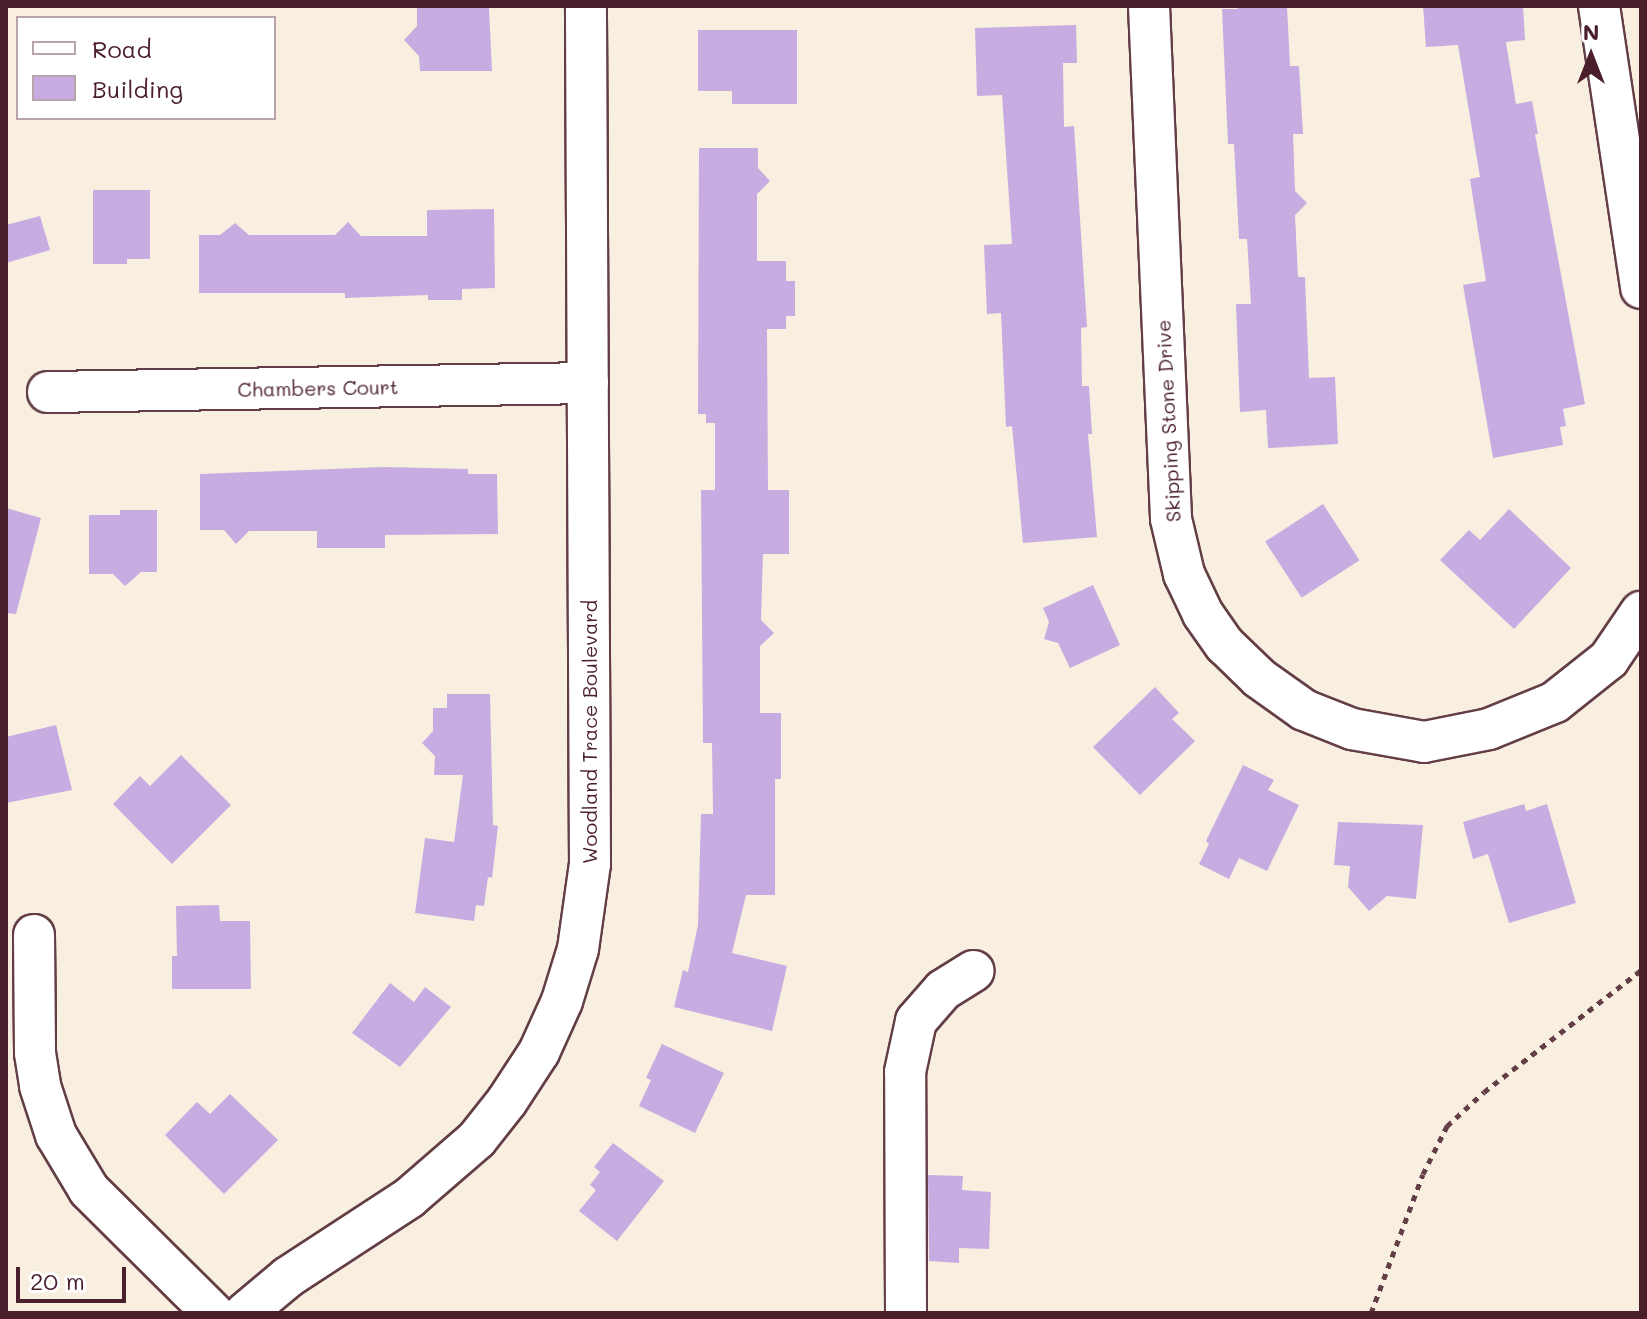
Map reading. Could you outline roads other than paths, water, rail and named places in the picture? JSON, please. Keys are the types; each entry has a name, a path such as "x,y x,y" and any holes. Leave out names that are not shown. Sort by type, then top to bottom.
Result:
{"street":[{"name":"Woodland Trace Boulevard","path":"245,1313 288,1277 409,1198 461,1155 520,1083 539,1052 565,993 585,916 590,864 586,6"},
{"name":"Skipping Stone Drive","path":"1149,6 1171,519 1184,574 1203,614 1225,645 1259,678 1304,710 1352,729 1424,742 1489,729 1555,702 1609,659 1641,612"},
{"path":"1599,6 1641,288"},
{"name":"Chambers Court","path":"48,392 588,383"},
{"path":"34,935 35,1053 40,1086 56,1135 89,1190 213,1313"},
{"path":"906,1313 905,1072 916,1021 943,990 973,971"}]}
